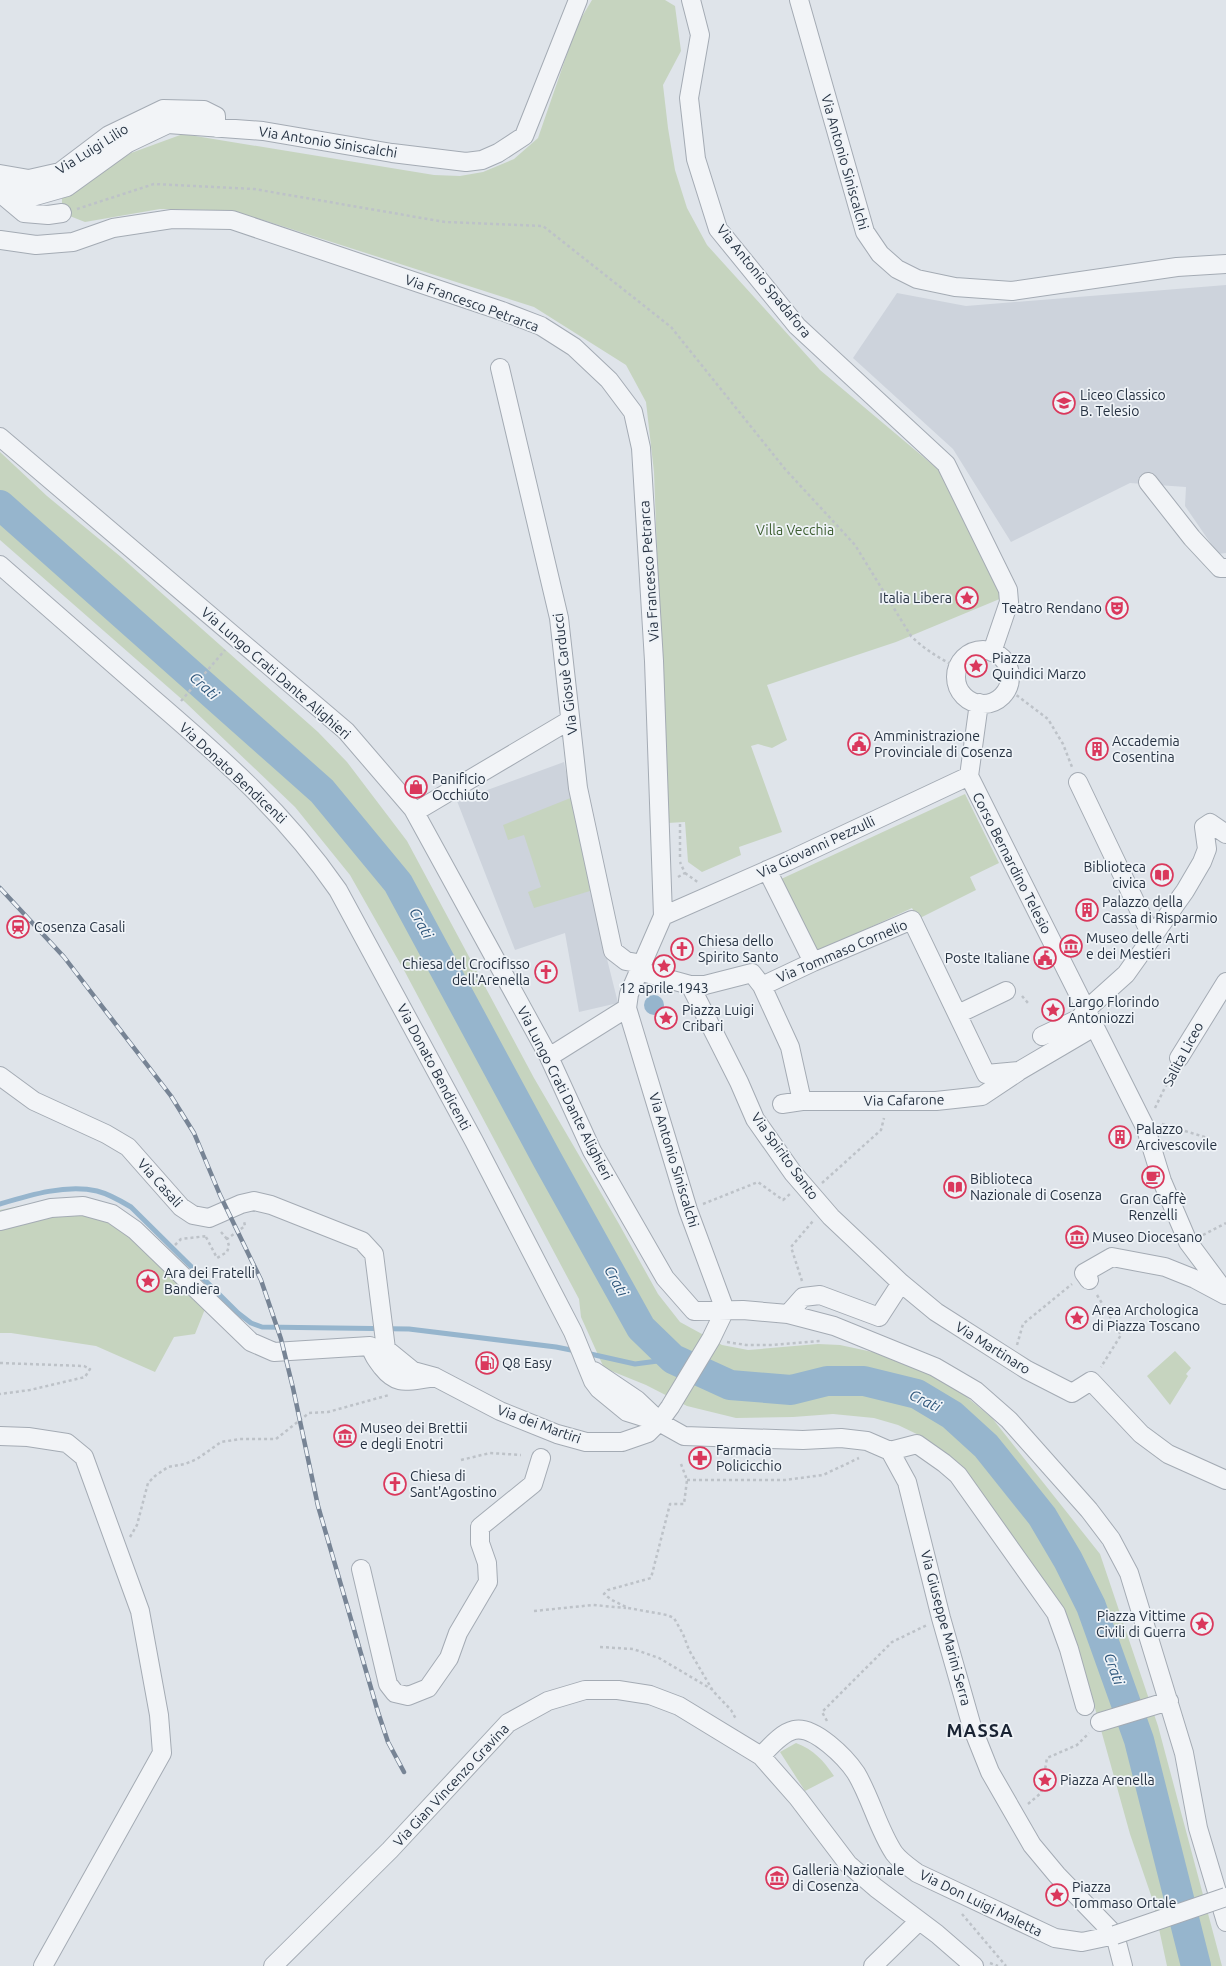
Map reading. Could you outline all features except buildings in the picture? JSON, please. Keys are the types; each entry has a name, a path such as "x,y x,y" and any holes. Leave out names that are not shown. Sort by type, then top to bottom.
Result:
{"street":[{"name":"Via Antonio Siniscalchi","path":"0,187 32,197 67,187 128,144 168,124 263,131 392,153 466,162 482,160 498,153 524,136 578,0"},
{"name":"Via Antonio Spadafora","path":"691,0 700,35 689,98 696,159 718,229 797,326 946,464 1008,590 1008,602 992,652"},
{"name":"Via Antonio Siniscalchi","path":"799,0 865,232 880,254 897,269 917,279 954,287 1012,291 1177,267 1226,264"},
{"name":"Via Luigi Lilio","path":"0,174 29,178 60,172 109,135 163,109 204,110 216,116 216,128"},
{"path":"0,193 24,214 48,215 62,213"},
{"name":"Via Francesco Petrarca","path":"0,240 36,245 65,243 73,242 114,228 172,219 232,220 502,311 541,326 574,347 608,380 633,412 641,448 654,661 663,916"},
{"name":"Via Giosuè Carducci","path":"500,368 559,618 578,788 613,951 626,961 640,967"},
{"name":"Via Lungo Crati Dante Alighieri","path":"0,437 346,731 415,812 549,1057 592,1151 665,1278 694,1311 726,1310"},
{"path":"1148,482 1192,538 1220,568 1226,568"},
{"name":"Via Donato Bendicenti","path":"0,565 240,775 290,827 316,858 338,890 474,1141 573,1332 588,1365 593,1381 608,1398 627,1412 659,1422"},
{"path":"980,650 992,652 1003,659 1008,667 1010,675 1007,688 999,698 991,702 979,703 966,697 960,691 956,674 961,662 971,653 980,650"},
{"path":"969,776 979,703"},
{"path":"415,812 570,720"},
{"name":"Via Giovanni Pezzulli","path":"663,916 767,870 969,776"},
{"name":"Corso Bernardino Telesio","path":"969,776 1094,1027 1148,1125 1162,1181 1188,1242 1226,1294"},
{"path":"1078,782 1152,937"},
{"path":"1042,1036 1080,1018 1086,1010 1126,974 1185,891 1202,862 1207,850 1204,827 1210,823 1226,834"},
{"path":"767,870 813,962"},
{"path":"549,1057 627,1008 629,994 663,916"},
{"name":"Via Tommaso Cornelio","path":"640,967 690,985 705,985 752,973 762,986 813,962 912,920 986,1074 1019,1071 1094,1027"},
{"name":"Salita Liceo","path":"1179,1058 1226,982"},
{"name":"Via Spirito Santo","path":"690,985 739,1082 755,1119 806,1188 824,1209 901,1283"},
{"path":"762,986 790,1047 802,1101"},
{"path":"958,1014 1006,992"},
{"name":"Via Antonio Siniscalchi","path":"627,1008 688,1210 726,1310"},
{"name":"Via Cafarone","path":"782,1104 802,1101 936,1100 982,1096 1019,1071"},
{"name":"Via Casali","path":"0,1076 34,1101 106,1134 128,1147 181,1207 193,1215 209,1218 241,1204 254,1201 271,1205 362,1241 374,1254"},
{"path":"0,1221 51,1208 83,1206 112,1214 134,1230 251,1342 274,1352 370,1346 374,1359 388,1376 396,1380 407,1381 435,1377"},
{"name":"Via dei Martiri","path":"374,1254 386,1350 413,1371 435,1377 500,1411 557,1434 586,1442 622,1442 648,1433 659,1422 670,1407 711,1339 726,1310"},
{"path":"1084,1280 1084,1273 1112,1257 1165,1267 1226,1294"},
{"path":"788,1314 803,1297 820,1295 879,1317 901,1283"},
{"name":"Via Martinaro","path":"901,1283 936,1312 1027,1370 1072,1393 1092,1381"},
{"path":"726,1310 788,1314 834,1326 935,1367 976,1391 1009,1420 1089,1510 1111,1539 1129,1573 1184,1753 1198,1828 1226,1922"},
{"path":"1092,1381 1141,1434 1168,1454 1226,1480"},
{"path":"659,1422 684,1436 796,1440 841,1438 867,1441 890,1451 917,1444 958,1475 1056,1613 1070,1649 1085,1706"},
{"path":"0,1436 28,1437 67,1443 84,1457 140,1611 159,1715 162,1753 43,1966"},
{"name":"Via Giuseppe Marini Serra","path":"890,1451 907,1482 972,1727 990,1772 1032,1845 1057,1875 1115,1935"},
{"path":"361,1569 388,1684 395,1693 408,1696 428,1688 449,1658 458,1633 488,1582 487,1563 480,1543 480,1527 533,1484 541,1458"},
{"name":"Via Gian Vincenzo Gravina","path":"273,1966 390,1850 508,1723 548,1701 585,1690 618,1690 650,1695 679,1706 761,1756 798,1798 848,1864 974,1966"},
{"path":"1100,1722 1169,1701"},
{"name":"Via Don Luigi Maletta","path":"761,1756 783,1735 794,1730 804,1730 816,1734 828,1743 855,1772 894,1852 904,1864 917,1873 1055,1938 1082,1942 1115,1935 1226,1897"},
{"path":"873,1966 919,1921"},
{"path":"1115,1935 1123,1966"}],"path":[{"path":"178,704 228,647"},
{"path":"1007,688 1048,719 1062,744 1078,782"},
{"path":"686,874 703,886"},
{"name":"Salita Liceo","path":"1148,1125 1179,1058"},
{"path":"688,1210 758,1182 783,1200 806,1188 881,1130 884,1116"},
{"path":"1148,1125 1208,1138"},
{"path":"807,1296 792,1248 814,1219 824,1209"},
{"path":"1188,1242 1226,1223"},
{"path":"181,1239 206,1237 217,1258 227,1252 229,1246 227,1239 245,1226"},
{"path":"1013,1361 1023,1324 1084,1280 1121,1335 1092,1381"},
{"path":"711,1339 746,1345 773,1346 823,1342"},
{"path":"0,1363 84,1366 90,1369 85,1377 30,1390 0,1394"},
{"path":"116,1545 128,1539 134,1533 148,1483 168,1467 185,1464 198,1459 221,1442 240,1439 276,1439 310,1413 328,1412 387,1397 407,1381"},
{"path":"687,1480 793,1479 823,1475 858,1459 890,1451"},
{"path":"461,1460 490,1453 521,1454"},
{"path":"628,1608 604,1594 608,1590 651,1578 670,1504 684,1504 687,1480 681,1464"},
{"path":"534,1611 593,1605 628,1608 667,1615 674,1618 683,1634 689,1650 713,1691 731,1710 738,1724"},
{"path":"830,1726 822,1712 892,1642 942,1618"},
{"path":"600,1647 633,1649 659,1658 713,1691"},
{"path":"1041,1793 1047,1758 1077,1744 1100,1722"}],"shaded area":[{"name":"Liceo Classico B. Telesio","path":"1226,285 1226,553 1218,554 1185,506 1186,487 1130,483 1011,542 953,449 853,358 897,293 966,306"},
{"path":"564,762 590,891 618,1003 579,1012 565,933 515,950 457,801"}],"green space":[{"name":"Villa Vecchia","path":"592,0 665,0 675,6 681,51 663,85 668,128 675,170 687,208 707,245 820,370 940,471 1002,598 896,642 767,685 787,740 772,748 758,744 751,746 782,832 739,847 741,855 702,872 688,862 685,822 667,823 654,472 646,402 626,365 534,307 260,219 215,210 160,209 85,222 62,213 62,193 131,153 183,134 434,175 460,176 483,172 514,159 538,138 577,25"},
{"path":"0,452 47,496 121,557 318,732 347,762 407,841 534,1078 658,1294 680,1322 722,1345 748,1350 818,1344 840,1345 882,1354 930,1373 962,1393 992,1418 1100,1554 1158,1726 1222,1966 1167,1966 1153,1901 1130,1834 1086,1676 1057,1603 955,1460 923,1437 898,1425 874,1418 833,1414 793,1417 736,1418 687,1406 646,1385 604,1368 581,1317 579,1299 405,972 350,875 295,807 185,702 0,540"},
{"path":"965,794 999,863 970,877 976,890 918,919 912,908 814,953 779,880"},
{"path":"573,797 590,891 534,908 528,892 541,887 524,835 508,840 503,825"},
{"path":"58,1198 90,1198 120,1209 211,1294 195,1334 174,1337 155,1372 96,1346 11,1333 0,1333 0,1210"},
{"path":"1175,1351 1191,1368 1186,1374 1188,1376 1170,1405 1147,1376"},
{"path":"796,1743 818,1756 834,1776 805,1791 780,1752"}],"water":[{"path":"650,995 658,995 664,1001 664,1009 658,1015 650,1015 644,1009 644,1001"}],"waterway":[{"name":"Crati","path":"0,505 322,791 398,883 547,1159 641,1328 673,1359 730,1385 791,1390 827,1381 864,1381 917,1394 952,1415 986,1446 1042,1516 1068,1560 1091,1606 1139,1740 1196,1966"},
{"path":"0,1204 36,1194 73,1189 97,1191 119,1200 131,1207 238,1313 251,1323 262,1327 409,1329 556,1347 576,1351"},
{"path":"586,1353 635,1364 673,1359"}],"railway":[{"path":"0,888 64,957 171,1096 194,1133 220,1195 261,1280 281,1339 318,1506 378,1712 388,1742 404,1772"}],"place":[{"name":"Liceo Classico B. Telesio","path":"1064,403"},
{"name":"Italia Libera","path":"967,598"},
{"name":"Teatro Rendano","path":"1117,608"},
{"name":"Piazza Quindici Marzo","path":"976,666"},
{"name":"Amministrazione Provinciale di Cosenza","path":"859,744"},
{"name":"Accademia Cosentina","path":"1097,749"},
{"name":"Panificio Occhiuto","path":"416,787"},
{"name":"Biblioteca civica","path":"1162,875"},
{"name":"Palazzo della Cassa di Risparmio","path":"1087,910"},
{"name":"Cosenza Casali","path":"18,927"},
{"name":"Museo delle Arti e dei Mestieri","path":"1071,946"},
{"name":"Chiesa dello Spirito Santo","path":"682,949"},
{"name":"Poste Italiane","path":"1045,958"},
{"name":"12 aprile 1943","path":"664,966"},
{"name":"Chiesa del Crocifisso dell'Arenella","path":"546,972"},
{"name":"Largo Florindo Antoniozzi","path":"1053,1010"},
{"name":"Piazza Luigi Cribari","path":"666,1018"},
{"name":"Palazzo Arcivescovile","path":"1120,1137"},
{"name":"Gran Caffè Renzelli","path":"1153,1177"},
{"name":"Biblioteca Nazionale di Cosenza","path":"955,1187"},
{"name":"Museo Diocesano","path":"1077,1237"},
{"name":"Ara dei Fratelli Bandiera","path":"148,1281"},
{"name":"Area Archologica di Piazza Toscano","path":"1077,1318"},
{"name":"Q8 Easy","path":"487,1363"},
{"name":"Museo dei Brettii e degli Enotri","path":"345,1436"},
{"name":"Farmacia Policicchio","path":"700,1458"},
{"name":"Chiesa di Sant'Agostino","path":"395,1484"},
{"name":"Piazza Vittime Civili di Guerra","path":"1202,1624"},
{"name":"Piazza Arenella","path":"1045,1780"},
{"name":"Galleria Nazionale di Cosenza","path":"777,1878"},
{"name":"Piazza Tommaso Ortale","path":"1057,1895"}],"district":[{"name":"MASSA","path":"980,1731"}]}
